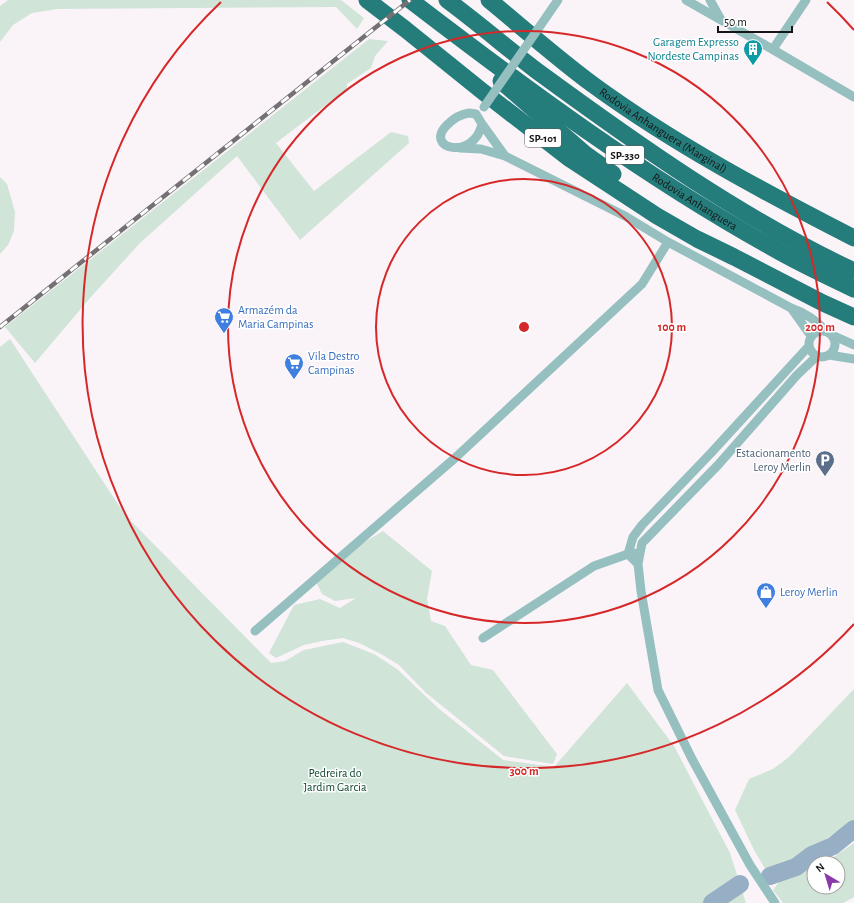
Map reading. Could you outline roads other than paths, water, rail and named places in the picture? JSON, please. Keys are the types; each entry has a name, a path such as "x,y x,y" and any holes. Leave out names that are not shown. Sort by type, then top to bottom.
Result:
{"highway":[{"name":"SP-101","path":"366,0 570,159 657,216 697,239 734,257"},
{"name":"Rodovia Anhanguera","path":"410,0 559,111 700,205 773,248 854,289"},
{"name":"Rodovia Anhanguera","path":"447,0 536,70 648,150 746,213 830,260 854,271"},
{"path":"451,0 466,14"},
{"name":"Rodovia Anhanguera (Marginal)","path":"488,0 593,85 676,141 765,192 854,238"},
{"path":"444,26 473,57 585,154 634,190 734,257 854,318"},
{"path":"765,192 854,227"},
{"path":"746,213 810,242 854,259"}],"street":[{"path":"476,114 484,108 558,0"},
{"path":"686,0 720,18 854,97"},
{"path":"710,0 720,18"},
{"path":"773,49 806,0"},
{"path":"505,156 476,114 469,112 464,114 450,122 441,134 442,141 447,147 481,149 505,156 625,216 668,242 791,308 801,311 815,319 829,333 836,343 829,355"},
{"path":"460,148 476,138 482,124"},
{"path":"255,631 455,458 642,284 668,242"},
{"path":"791,308 811,336"},
{"path":"628,554 633,537 642,525 711,453 809,346 811,336 817,331 829,333 854,345"},
{"path":"809,346 810,350 817,356 825,357 829,355 854,359"},
{"path":"775,903 750,865 692,759 658,690 641,591 638,564 642,543 718,465 797,375 817,356"},
{"path":"483,638 594,566 628,554 640,553"},
{"path":"628,554 638,564"}],"waterway":[{"path":"770,876 796,867 812,855 833,846 854,829"},
{"path":"712,903 740,884"}],"railway":[{"path":"0,327 410,0"}],"place":[{"name":"Garagem Expresso Nordeste Campinas","path":"753,66"},
{"name":"Armazém da Maria Campinas","path":"224,334"},
{"name":"Vila Destro Campinas","path":"294,380"},
{"name":"Estacionamento Leroy Merlin","path":"825,477"},
{"name":"Leroy Merlin","path":"766,609"}],"park label":[{"name":"Pedreira do Jardim Garcia","path":"335,780"}]}
